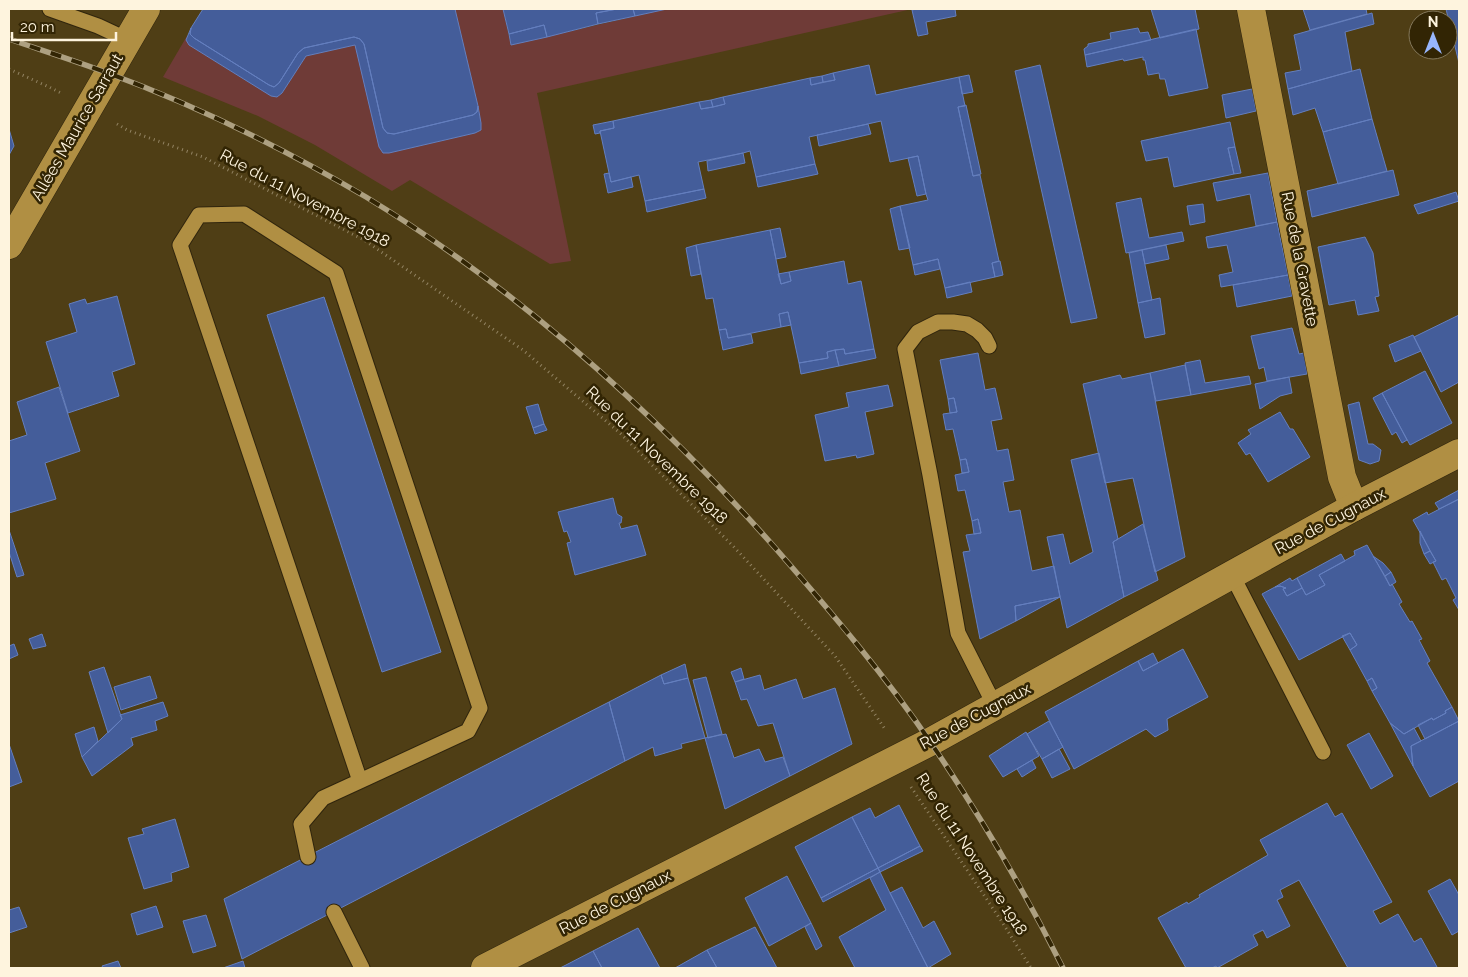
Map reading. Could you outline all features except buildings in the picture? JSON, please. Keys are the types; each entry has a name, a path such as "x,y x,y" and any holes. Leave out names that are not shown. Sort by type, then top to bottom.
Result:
{"street":[{"name":"Allées Maurice Sarraut","path":"9,245 146,9"},
{"name":"Rue de la Gravette","path":"1251,9 1342,478 1354,507"},
{"name":"Rue de Cugnaux","path":"485,968 930,742 1354,507 1459,453"}],"lane":[{"path":"50,9 98,26 128,40"},
{"path":"308,857 301,824 323,798 360,781 468,731 480,708 336,274 244,214 199,215 180,245 360,781"},
{"path":"989,346 986,338 967,324 938,322 918,332 905,349 958,633 995,706"},
{"path":"1232,575 1323,752"},
{"path":"334,912 362,968"}],"path":[{"path":"9,69 65,95"},
{"name":"Rue du 11 Novembre 1918","path":"116,123 126,130 203,157 364,240 523,350 620,433 734,547 835,656 885,727 913,790 1031,968"}],"shaded area":[{"path":"455,9 503,9 511,45 666,9 912,9 537,93 571,261 550,264 410,180 392,191 315,145 258,116 163,77 187,36 189,45 271,96 277,97 282,93 306,56 355,45 383,152 389,153 475,133 481,130 481,123"}],"railway":[{"path":"9,39 139,85 238,128 303,161 366,197 424,234 479,273 585,358 684,451 731,500 797,573 876,668 931,743 967,798 1001,853 1063,968"}]}
